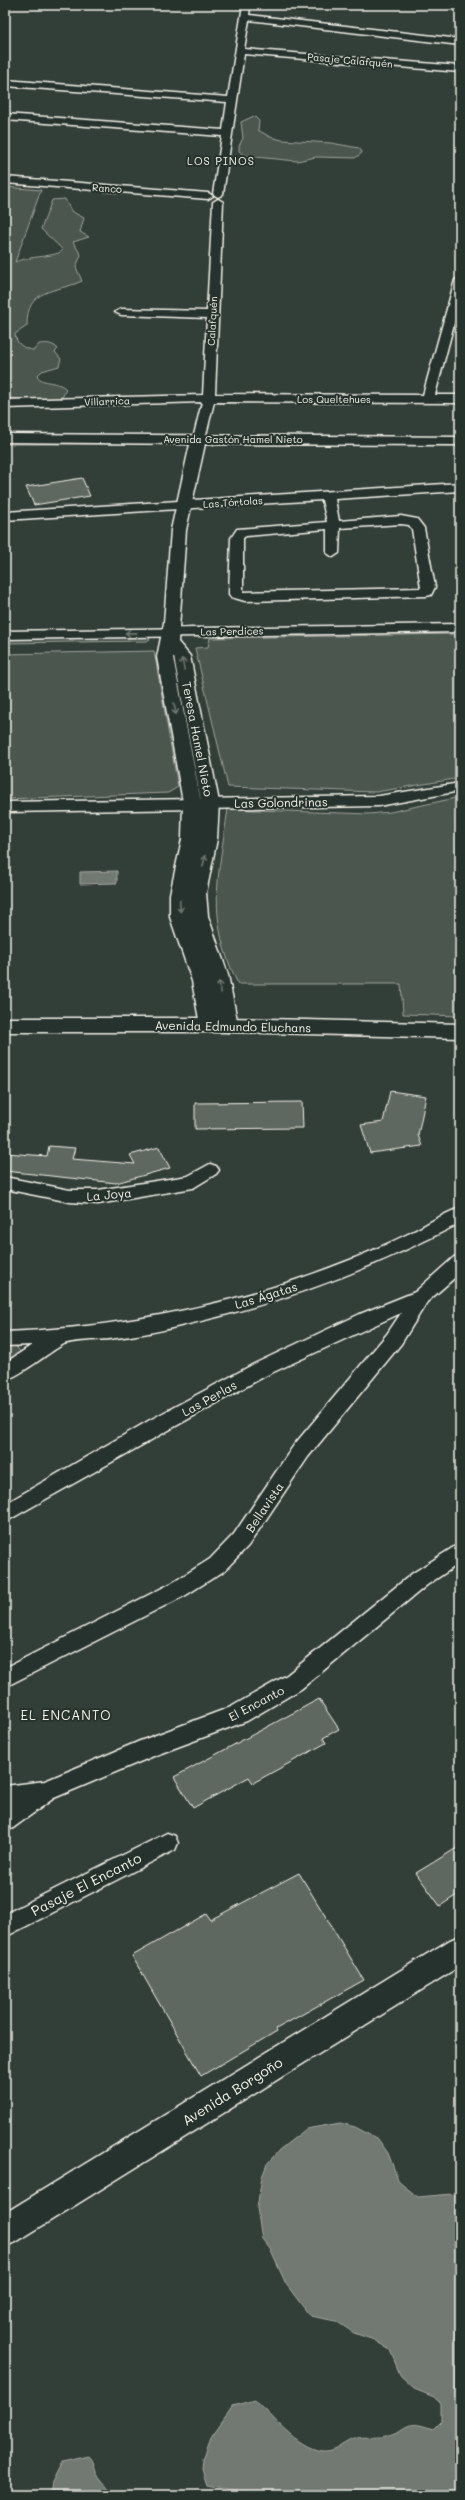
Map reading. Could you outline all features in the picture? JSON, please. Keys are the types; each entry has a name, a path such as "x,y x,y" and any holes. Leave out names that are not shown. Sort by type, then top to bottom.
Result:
{"main road":[{"name":"Avenida Gastón Hamel Nieto","path":"5,438 460,449"},
{"name":"Avenida Gastón Hamel Nieto","path":"5,447 198,443 460,441"},
{"name":"Teresa Hamel Nieto","path":"198,443 182,506 175,560 170,638 165,657 201,802 190,839 179,894 179,905 183,928 219,1025"},
{"name":"Avenida Edmundo Eluchans","path":"5,1025 219,1025 460,1031"},
{"name":"Avenida Borgoño","path":"5,2231 460,1950"}],"street":[{"name":"Calafquén","path":"198,443 209,398 213,315 215,197 233,100 246,5"},
{"path":"245,18 460,42"},
{"name":"Pasaje Calafquén","path":"239,50 460,69"},
{"path":"5,83 233,100"},
{"path":"5,117 226,134"},
{"name":"Ranco","path":"5,180 215,197"},
{"path":"428,399 460,280"},
{"path":"121,312 213,315"},
{"name":"Los Queltehues","path":"209,398 460,399"},
{"name":"Villarrica","path":"5,404 209,398"},
{"name":"Las Tórtolas","path":"5,516 182,506 460,487"},
{"path":"328,496 334,525 333,552"},
{"path":"401,520 413,522 418,528 428,587 426,592 245,597 236,594 237,538 242,532 334,525 401,520"},
{"name":"Las Perdices","path":"5,647 170,638 460,628"},
{"name":"Las Perdices","path":"5,635 170,638 197,643"},
{"name":"Las Golondrinas","path":"5,807 201,802 380,801 460,787"},
{"name":"La Joya","path":"5,1183 70,1196 98,1197 193,1182 205,1175 210,1170"},
{"name":"Las Ágatas","path":"5,1339 61,1338 162,1322 258,1298 345,1268 415,1238 460,1215"},
{"name":"Bellavista","path":"5,1678 179,1589 217,1565 241,1540 301,1451 394,1339 421,1297 460,1262"},
{"name":"Las Perlas","path":"5,1514 131,1441 293,1352 421,1297"},
{"name":"Las Ágatas","path":"5,1373 21,1360 61,1338"},
{"name":"El Encanto","path":"5,1822 46,1791 148,1748 239,1714 294,1682 420,1579 460,1552"},
{"path":"5,1796 46,1791"},
{"name":"Pasaje El Encanto","path":"5,1926 167,1843"}],"shaded area":[{"path":"254,116 259,121 258,130 270,137 282,140 331,143 359,148 362,153 355,158 316,157 297,161 245,156 239,151 239,146 243,138 241,122"},
{"path":"5,187 41,190 15,262 55,254 63,250 41,229 52,200 65,199 71,211 84,218 80,232 89,237 73,242 81,255 76,267 82,281 44,293 37,298 32,304 28,313 27,326 15,334 15,337 19,343 27,349 34,350 39,344 49,344 58,349 55,352 61,359 59,366 42,371 37,376 43,381 59,384 66,389 63,396 57,400 5,398"},
{"path":"5,441 177,442 181,444 5,444"},
{"path":"335,443 460,443 460,446 308,445"},
{"path":"460,634 460,778 376,792 228,787 195,648 208,647 210,638"},
{"path":"148,637 150,639 147,641 5,643 5,639"},
{"path":"154,651 178,787 168,793 5,799 5,654"},
{"path":"460,797 460,1016 403,1014 401,984 238,984 228,960 218,918 218,877 228,809 369,814 390,812"},
{"path":"117,871 117,883 80,884 80,872"},
{"path":"5,1345 14,1345 21,1352 5,1363"},
{"path":"340,2123 355,2127 378,2139 388,2153 399,2182 418,2197 452,2194 460,2198 460,2495 251,2495 240,2491 207,2486 202,2468 203,2459 211,2437 233,2406 254,2400 299,2441 317,2450 323,2451 329,2451 357,2438 382,2437 390,2435 413,2425 433,2429 441,2421 441,2404 434,2397 414,2389 401,2377 390,2350 374,2340 354,2333 336,2321 310,2316 286,2284 270,2249 262,2239 257,2208 262,2177 267,2164 279,2150 306,2129"},
{"path":"89,2456 96,2471 112,2495 50,2495 52,2482 62,2462"}],"building":[{"path":"82,478 90,496 34,505 26,487"},
{"path":"390,1091 426,1096 418,1135 422,1146 370,1153 361,1125 383,1122"},
{"path":"302,1102 303,1128 195,1129 195,1103"},
{"path":"49,1146 75,1148 72,1159 135,1164 130,1155 159,1147 170,1168 116,1183 5,1171 5,1153 47,1156"},
{"path":"319,1699 339,1729 323,1738 326,1743 253,1783 249,1777 193,1808 174,1777"},
{"path":"460,1846 460,1893 440,1906 416,1873"},
{"path":"299,1873 364,1980 276,2029 277,2031 201,2076 132,1956 206,1914 210,1920"}],"district":[{"name":"LOS PINOS","path":"221,160"},
{"name":"EL ENCANTO","path":"66,1714"}]}
